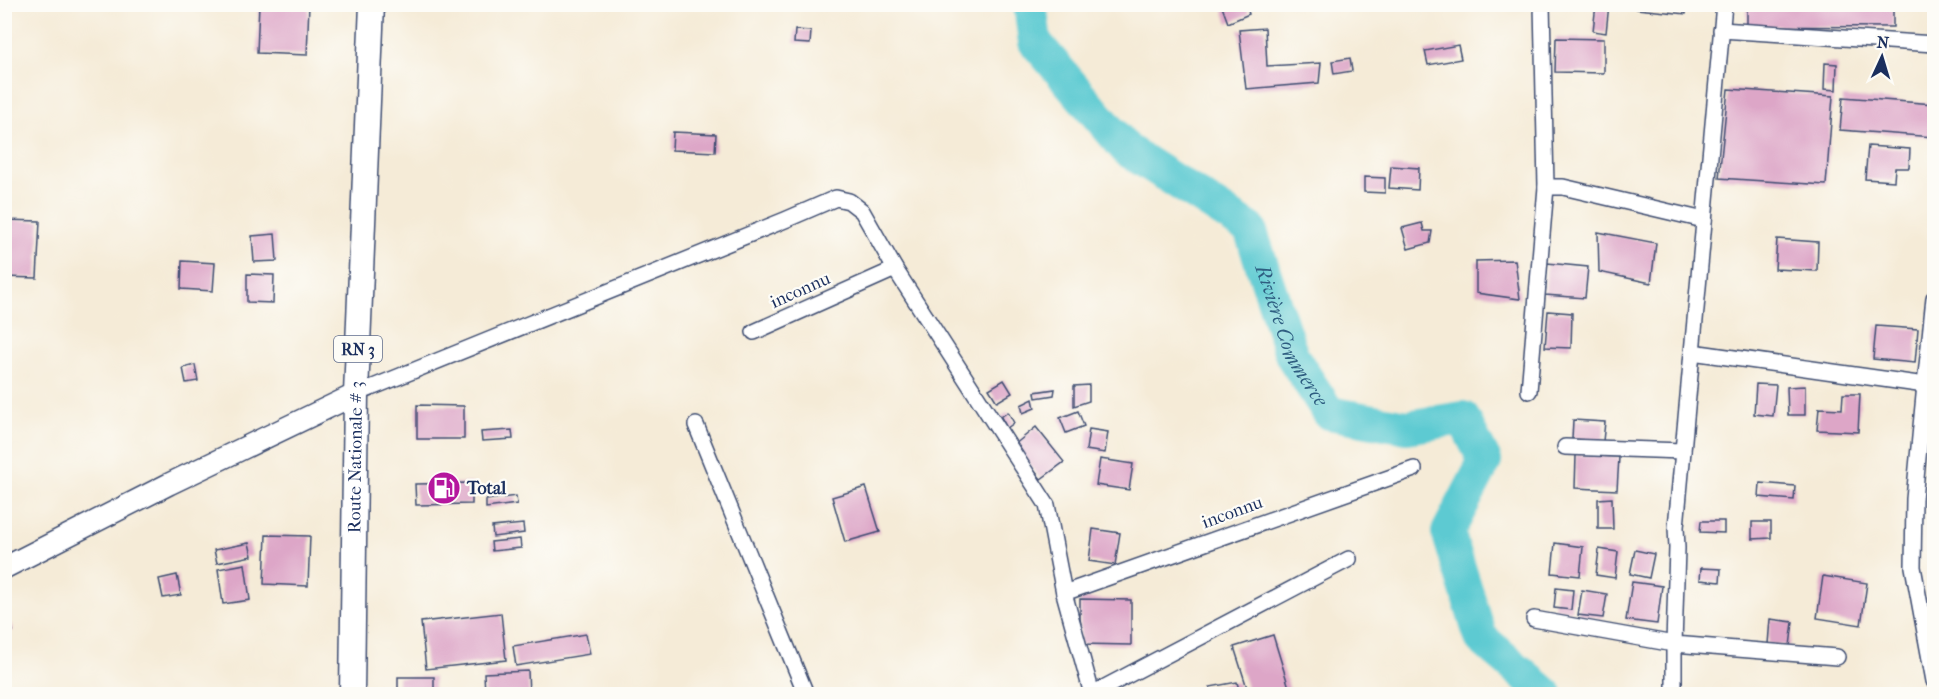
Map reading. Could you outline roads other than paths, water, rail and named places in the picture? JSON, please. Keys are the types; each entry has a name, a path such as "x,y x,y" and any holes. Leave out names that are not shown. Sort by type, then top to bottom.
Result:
{"main road":[{"name":"Route Nationale # 3","path":"352,694 356,394 372,4"},
{"path":"4,568 169,484 356,394"}],"street":[{"path":"1529,391 1546,187 1542,4"},
{"path":"1674,694 1676,527 1724,4"},
{"path":"1721,30 1935,44"},
{"path":"1546,187 1563,188 1704,220"},
{"path":"356,394 836,198 849,201 862,211 895,268 1047,505 1064,593 1092,694 1348,559"},
{"name":"inconnu","path":"754,332 895,268"},
{"path":"1935,298 1914,499 1913,567 1935,681"},
{"path":"1692,352 1925,385"},
{"path":"696,425 806,694"},
{"path":"1565,447 1683,452"},
{"name":"inconnu","path":"1064,593 1414,469"},
{"path":"1534,619 1674,644 1837,657"}],"waterway":[{"name":"Rivière Commerce","path":"1030,4 1035,42 1127,150 1250,229 1292,356 1329,413 1407,427 1463,418 1485,461 1448,532 1481,638 1546,694"}],"place":[{"name":"Total","path":"444,488"}]}
